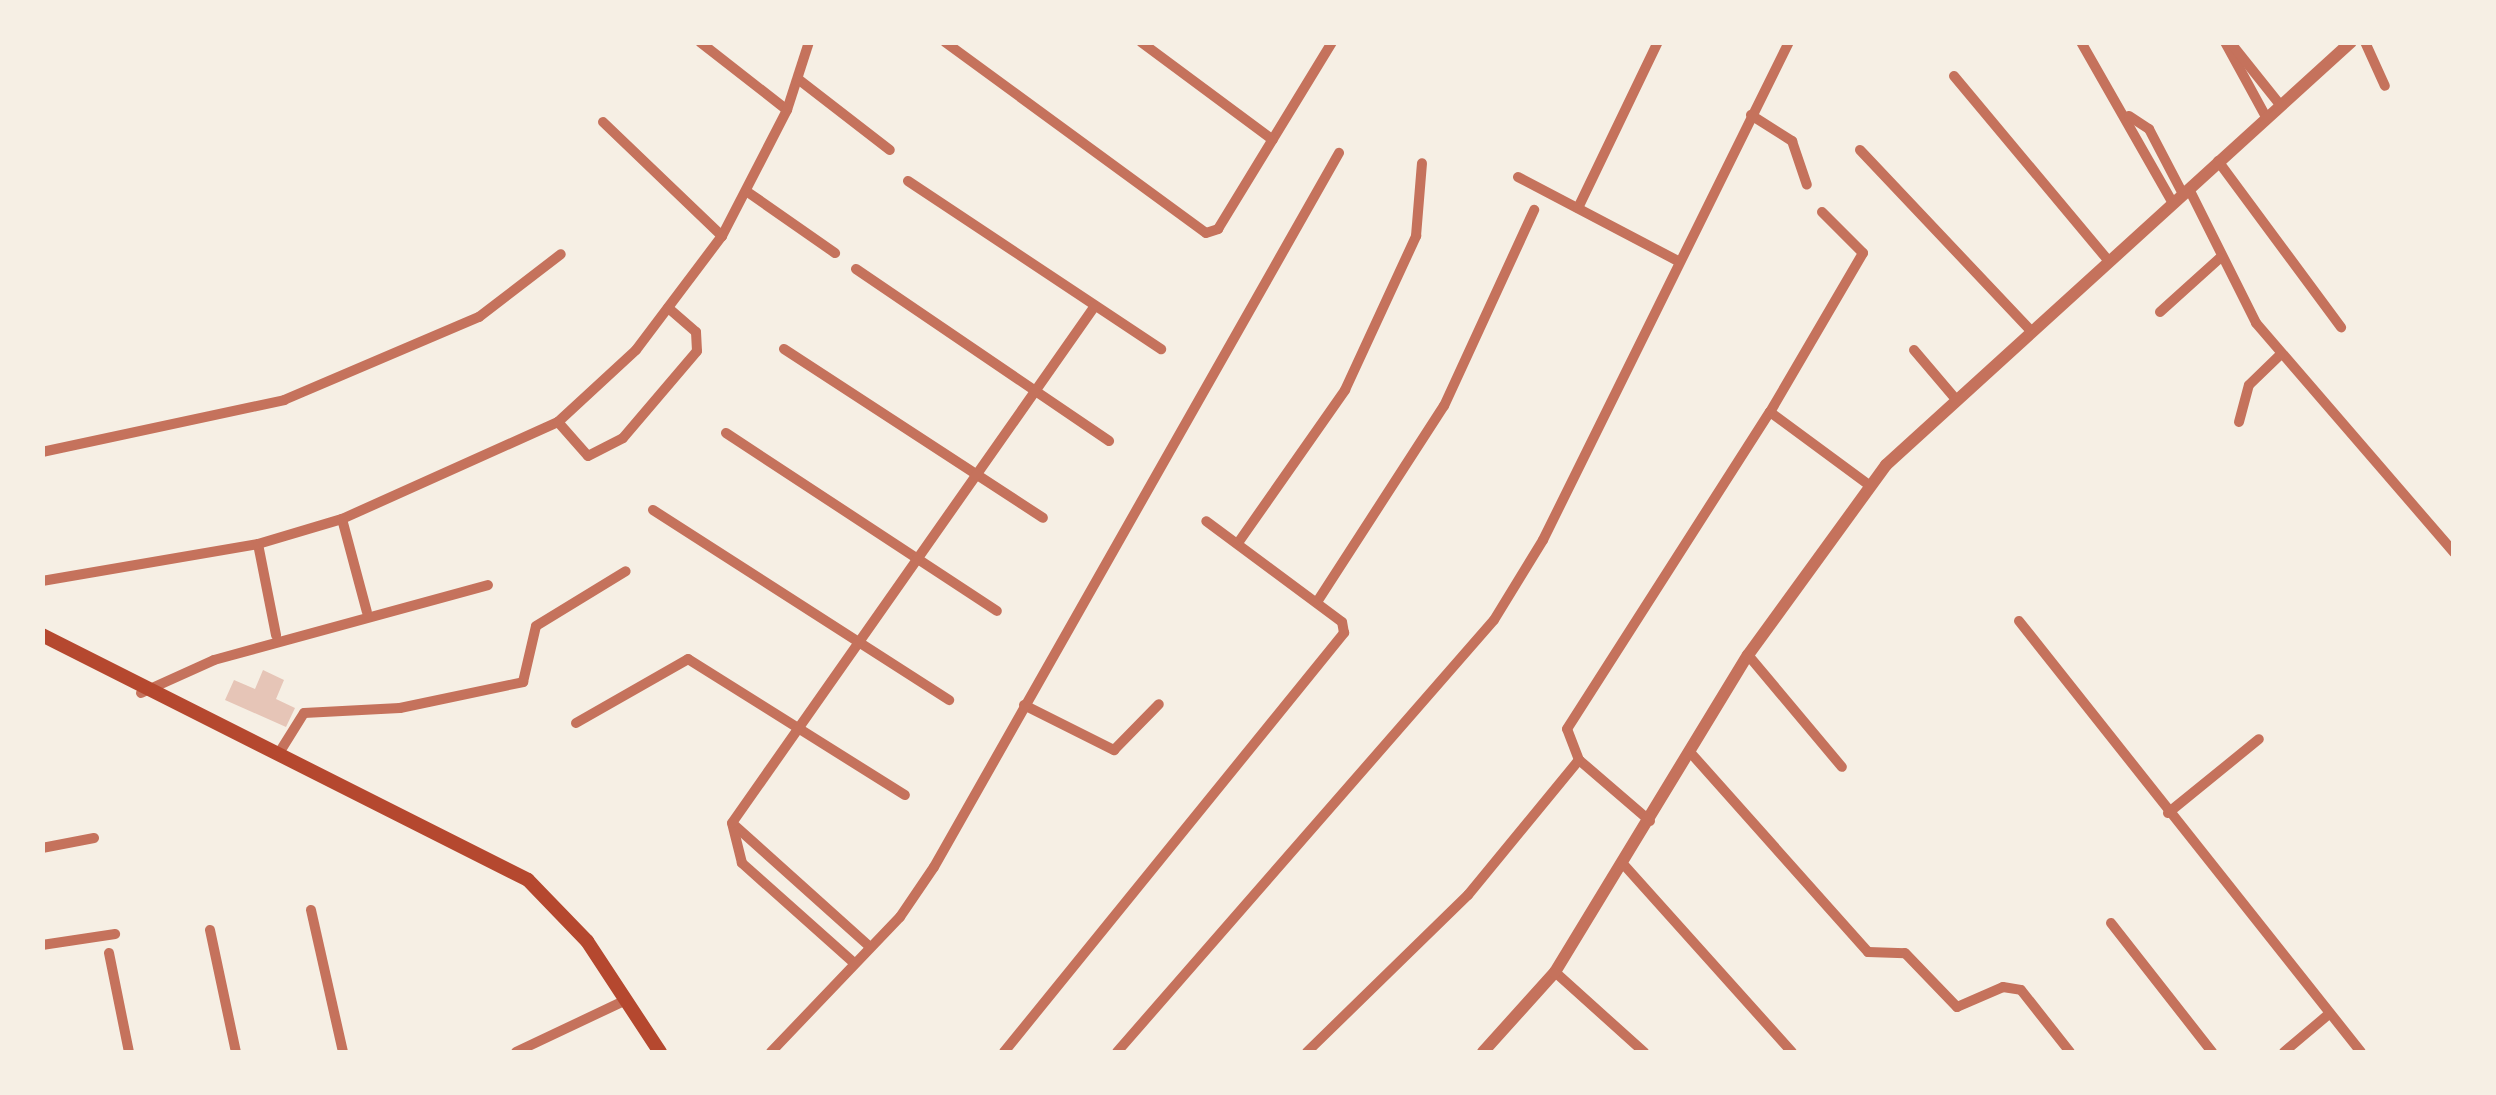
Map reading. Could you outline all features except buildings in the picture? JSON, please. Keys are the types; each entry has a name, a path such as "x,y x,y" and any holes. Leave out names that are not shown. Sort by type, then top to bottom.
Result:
{"main road":[{"path":"42,635 141,693 279,753 528,880 569,918 660,1052"}],"street":[{"path":"700,42 787,110"},
{"path":"42,581 258,544 342,519 558,422 612,377 722,236 750,192 787,110 808,42"},
{"path":"944,42 1206,233 1273,140 1331,43"},
{"path":"1141,42 1273,140"},
{"path":"1578,208 1658,42"},
{"path":"1118,1052 1494,620 1543,540 1676,260 1788,42"},
{"path":"2082,42 2280,355 2454,552"},
{"path":"2228,42 2281,106"},
{"path":"2228,42 2266,117"},
{"path":"1483,1052 1554,972 1625,866 1748,656 1868,485 1954,397 2351,42"},
{"path":"2364,42 2385,86"},
{"path":"1954,76 2108,260"},
{"path":"798,79 890,150"},
{"path":"1751,114 1792,141 1808,186"},
{"path":"2130,116 2149,129 2182,195"},
{"path":"604,122 722,236"},
{"path":"1860,150 2029,329"},
{"path":"771,1052 925,882 1339,152"},
{"path":"2218,161 2341,327"},
{"path":"1238,543 1358,362 1416,236 1422,163"},
{"path":"1518,177 1676,260"},
{"path":"908,180 1160,349"},
{"path":"750,192 835,253"},
{"path":"1317,602 1444,406 1534,210"},
{"path":"1650,821 1579,760 1567,729 1770,412 1863,253 1822,212"},
{"path":"42,452 284,400 480,317 560,254"},
{"path":"2160,312 2220,258"},
{"path":"856,269 1109,441"},
{"path":"853,962 742,864 732,823 858,642 981,478 1095,306"},
{"path":"558,422 588,456 623,438 697,351 696,332 668,308"},
{"path":"784,349 1043,518"},
{"path":"1914,350 1954,397"},
{"path":"2239,422 2249,385 2280,355"},
{"path":"1770,412 1868,485"},
{"path":"726,433 997,611"},
{"path":"653,510 949,700"},
{"path":"342,519 367,612"},
{"path":"1004,1052 1345,627 1206,521"},
{"path":"258,544 276,635"},
{"path":"279,753 304,713 400,708 523,682 536,626 626,571"},
{"path":"141,693 214,660 353,630 488,585"},
{"path":"2020,621 2168,813 2361,1052"},
{"path":"1748,656 1842,767"},
{"path":"576,723 679,658 905,795"},
{"path":"1024,705 1114,750 1159,704"},
{"path":"2168,813 2259,739"},
{"path":"1689,751 1868,952 1906,953 1957,1007 2021,990 2070,1052"},
{"path":"1307,1052 1468,895 1579,760"},
{"path":"732,823 870,947"},
{"path":"42,848 94,838"},
{"path":"1625,866 1792,1052"},
{"path":"311,910 343,1052"},
{"path":"2112,923 2212,1052"},
{"path":"210,930 236,1052"},
{"path":"42,945 115,934"},
{"path":"108,953 129,1052"},
{"path":"1554,972 1642,1052"},
{"path":"516,1052 626,1000"},
{"path":"2284,1052 2329,1014"}]}
